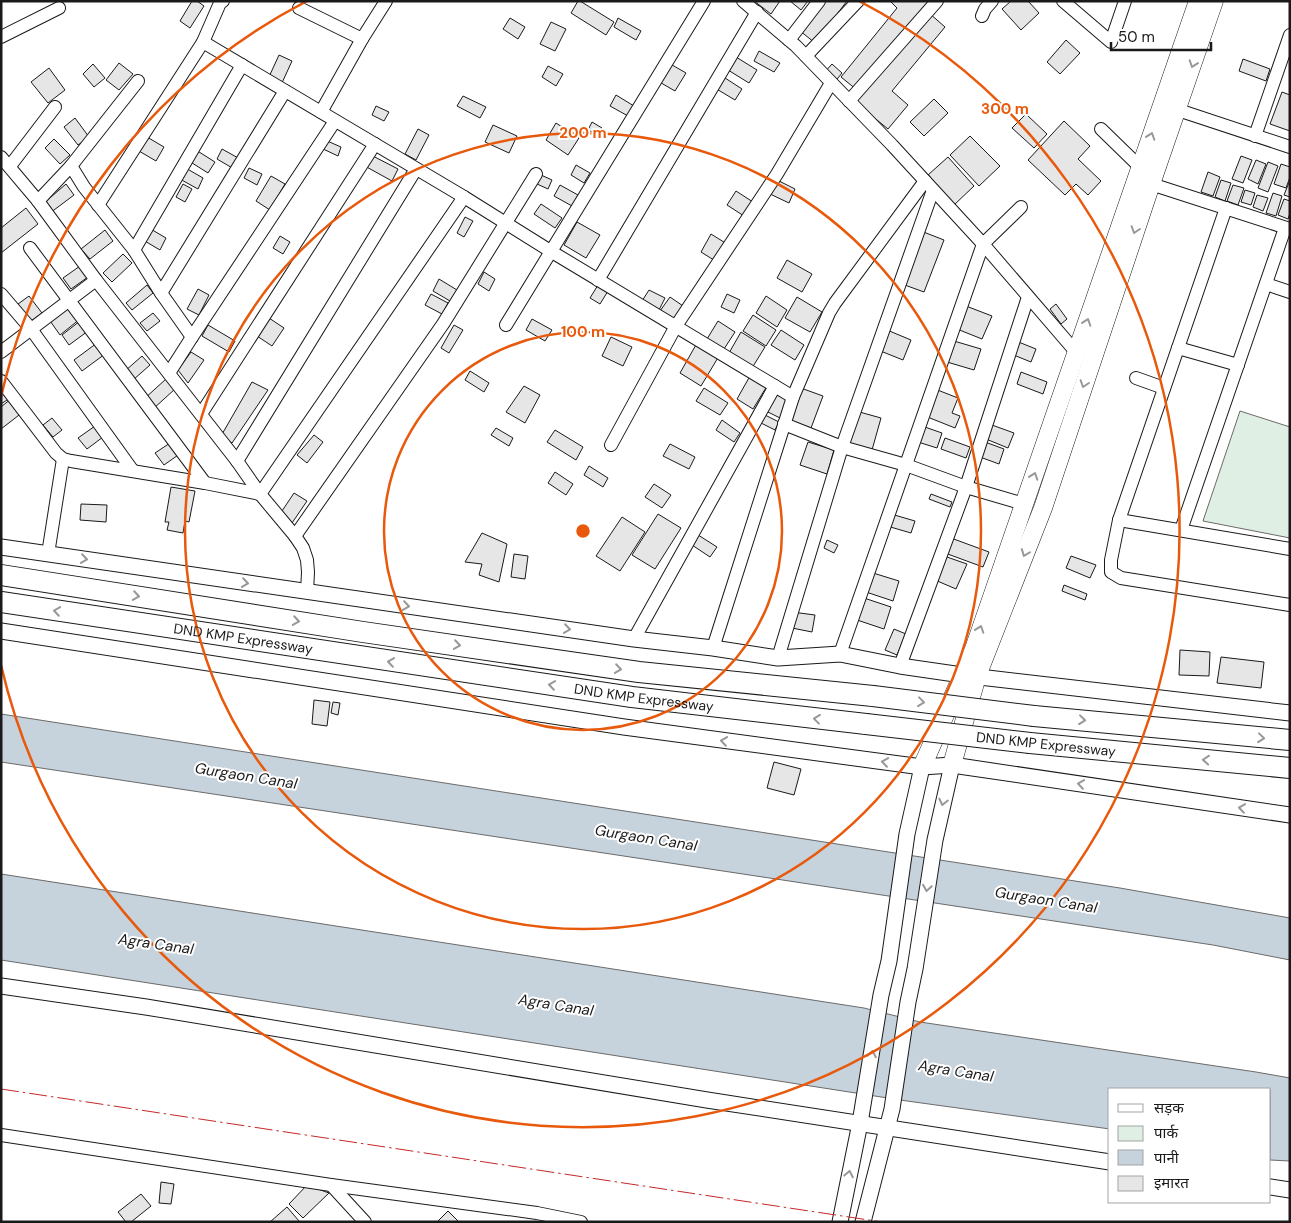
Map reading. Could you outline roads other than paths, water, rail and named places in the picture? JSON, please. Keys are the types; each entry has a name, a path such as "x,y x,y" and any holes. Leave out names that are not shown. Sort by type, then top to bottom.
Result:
{"highway":[{"name":"DND KMP Expressway","path":"1,575 363,632 639,672 873,696 1034,716 1290,740"},
{"name":"DND KMP Expressway","path":"1,602 632,697 1030,743 1290,768"}],"main road":[{"path":"922,767 970,676 1043,508 1151,184 1198,1"},
{"path":"952,765 974,649 1140,167 1170,107 1214,1"}],"street":[{"path":"321,112 362,38 386,1"},
{"path":"506,325 704,1"},
{"path":"744,1 806,56 892,145 983,244 1076,352"},
{"path":"789,40 819,1"},
{"path":"806,56 858,1"},
{"path":"849,101 937,1"},
{"path":"982,16 985,8 992,1"},
{"path":"1063,1 1110,42 1125,1"},
{"path":"98,205 203,42 220,2"},
{"path":"1,37 60,8"},
{"path":"300,8 362,38"},
{"path":"598,280 757,12"},
{"path":"203,42 464,197 793,397"},
{"path":"1256,136 1289,42"},
{"path":"134,250 242,65"},
{"path":"38,201 71,166 138,81"},
{"path":"611,445 676,326 777,174 832,82"},
{"path":"161,293 286,91"},
{"path":"55,107 5,162 38,201 260,494 295,536 307,560 307,592"},
{"path":"1170,107 1290,147"},
{"path":"169,373 335,121"},
{"path":"1101,129 1140,167"},
{"path":"201,414 374,144"},
{"path":"71,166 84,187 134,250 192,337"},
{"path":"237,462 416,169"},
{"path":"295,536 443,324 536,174"},
{"path":"1151,184 1287,228 1181,530"},
{"path":"713,648 793,397 835,303 929,186"},
{"path":"778,658 842,447 929,186"},
{"path":"260,494 464,197"},
{"path":"840,654 983,244 1021,207"},
{"path":"1226,208 1119,520 1111,560 1111,572 1121,578 1290,605"},
{"path":"30,248 205,483"},
{"path":"1,352 96,280"},
{"path":"1266,284 1290,292"},
{"path":"1,294 31,329 133,471"},
{"path":"900,666 966,487 1028,297"},
{"path":"1178,348 1238,365"},
{"path":"1136,378 1164,388"},
{"path":"1,381 56,453 64,459 71,462 205,483 260,494"},
{"path":"634,639 776,386"},
{"path":"784,424 842,447 906,465 966,487 1024,504"},
{"path":"48,554 64,459"},
{"path":"1119,520 1290,549"},
{"path":"1,547 634,639 778,658 840,654 900,666 970,676 1290,713"},
{"path":"1,631 624,727 922,767 952,765 1290,815"},
{"path":"864,1222 892,1109 935,840 952,765"},
{"path":"840,1222 889,961 907,834 922,767"},
{"path":"1,986 146,1007 707,1100 1108,1162"},
{"path":"1,1134 533,1218 581,1222"},
{"path":"331,1185 365,1222"},
{"path":"1271,1187 1290,1190"}],"water":[{"name":"Gurgaon Canal","path":"1,714 1120,888 1290,918 1290,960 1213,945 1,762"},
{"name":"Agra Canal","path":"1,874 864,1008 920,1022 1290,1078 1290,1161 1271,1160 1271,1088 1108,1088 1108,1129 907,1101 1,960"}]}
